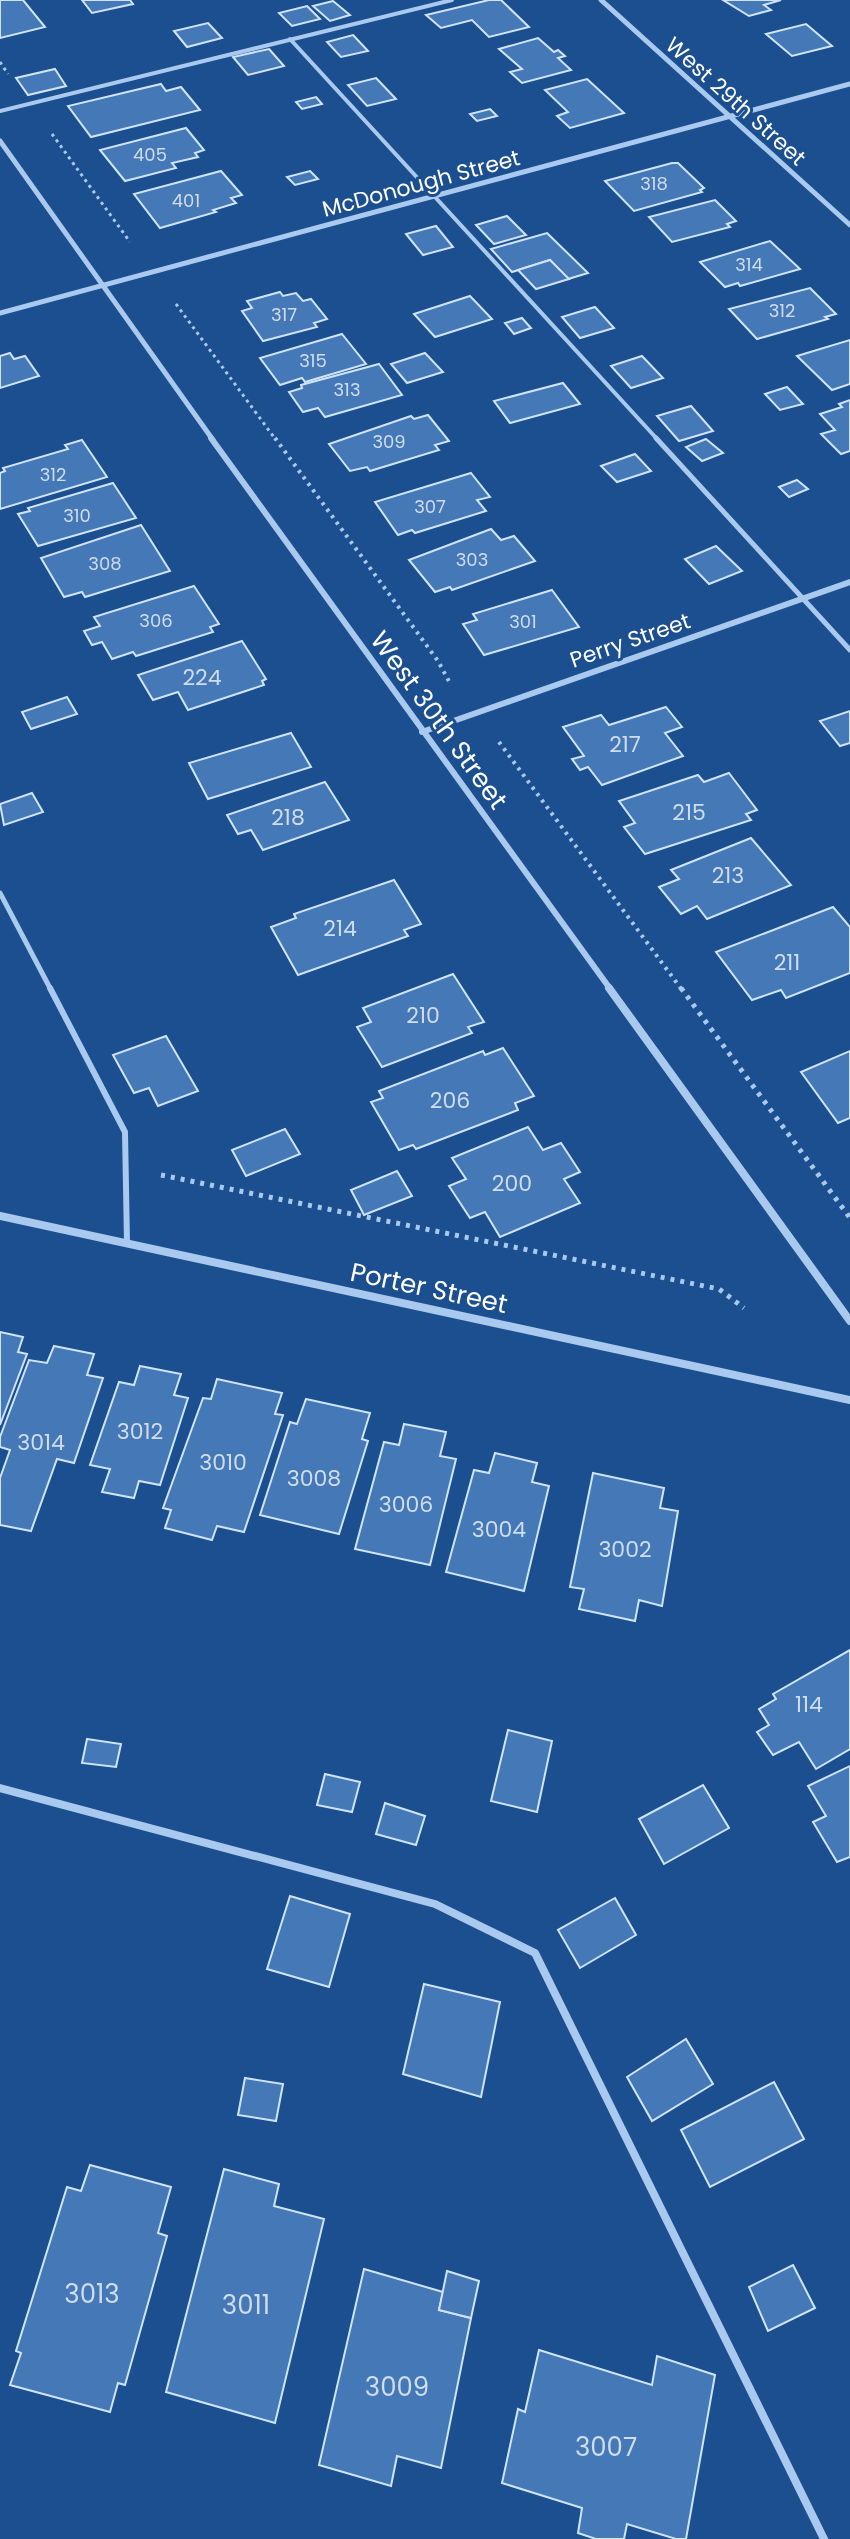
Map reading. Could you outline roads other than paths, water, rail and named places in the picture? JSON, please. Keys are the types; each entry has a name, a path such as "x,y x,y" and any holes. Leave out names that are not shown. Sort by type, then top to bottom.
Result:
{"street":[{"name":"West 29th Street","path":"601,0 850,225"},
{"name":"McDonough Street","path":"0,313 850,84"},
{"name":"West 30th Street","path":"0,141 422,732 850,1321"},
{"name":"Perry Street","path":"422,732 850,582"},
{"name":"Porter Street","path":"0,1216 850,1400"}],"lane":[{"path":"0,111 452,0"},
{"path":"290,39 850,650"},
{"path":"0,893 125,1132 127,1243"},
{"path":"0,1788 435,1904 535,1953 824,2539"}]}
